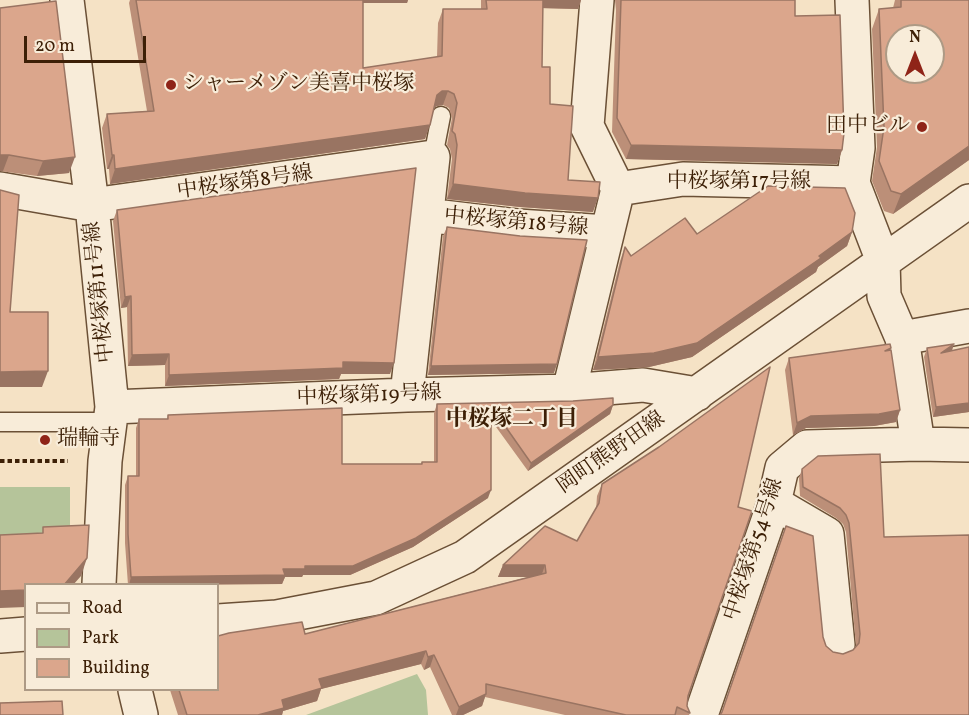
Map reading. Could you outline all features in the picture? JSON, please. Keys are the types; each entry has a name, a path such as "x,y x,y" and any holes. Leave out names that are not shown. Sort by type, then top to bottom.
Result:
{"street":[{"name":"中桜塚第11号線","path":"68,0 92,206 111,414 105,461 99,583"},
{"path":"569,391 618,189 586,126 597,0"},
{"path":"852,0 858,148 853,183 883,261 884,296 902,338 918,444"},
{"name":"中桜塚第8号線","path":"0,189 92,206 433,157"},
{"path":"426,215 433,157"},
{"name":"中桜塚第17号線","path":"618,189 683,178 853,183"},
{"name":"岡町熊野田線","path":"219,621 277,617 376,597 465,557 969,201"},
{"name":"中桜塚第18号線","path":"407,395 426,215 518,226 607,232"},
{"path":"902,338 969,326"},
{"name":"中桜塚第19号線","path":"111,414 407,395 569,391 643,385 697,394"},
{"name":"中桜塚第54号線","path":"701,715 774,502 782,468 807,447 969,445"},
{"path":"774,502 827,534 838,645"},
{"path":"0,636 24,634"},
{"path":"135,691 141,715"}],"lane":[{"path":"433,157 441,116"},
{"path":"0,422 111,414"}],"path":[{"path":"0,461 105,461"}],"green space":[{"path":"0,487 70,487 70,534 0,535"},
{"path":"417,674 426,690 428,715 306,715"}],"building":[{"path":"136,0 363,0 363,68 442,56 443,9 487,9 486,0 543,0 542,67 550,67 550,104 573,106 568,180 600,182 598,198 525,193 453,184 457,145 455,134 452,131 457,103 454,94 448,91 442,91 437,95 430,125 115,169 107,114 154,111"},
{"path":"621,0 795,0 795,16 840,15 844,133 842,150 631,145 617,118"},
{"name":"田中ビル","path":"901,0 969,0 969,146 901,194 891,191 879,161 884,127 879,9 901,7"},
{"path":"56,1 75,157 43,161 0,155 0,8"},
{"path":"416,168 394,363 343,362 343,368 169,375 169,354 132,355 131,296 125,297 117,210"},
{"path":"768,186 845,188 855,213 852,232 819,256 821,258 697,343 654,353 598,357 625,247 631,256 685,218 697,234"},
{"path":"0,190 19,195 10,312 48,312 48,371 0,372"},
{"path":"447,227 520,236 587,240 557,364 431,366"},
{"path":"890,344 891,348 885,351 891,350 900,410 879,414 811,416 797,423 789,358"},
{"path":"954,344 941,353 969,347 969,403 936,407 927,348"},
{"path":"770,367 738,507 752,511 688,696 687,706 690,713 677,707 675,715 626,715 486,684 486,694 459,707 434,655 428,657 426,651 319,679 322,688 282,700 284,708 258,715 187,715 179,691 219,691 219,636 302,622 305,634 546,573 545,565 503,565 545,526 577,541 599,503 602,484 659,447"},
{"path":"613,398 613,405 531,463 491,406 491,490 416,538 353,566 305,566 305,569 283,569 285,575 131,577 128,476 139,476 139,419 168,419 168,415 342,408 342,464 422,464 422,462 437,462 437,404"},
{"path":"880,454 884,537 969,535 969,715 720,715 786,526 813,536 823,637 826,646 833,652 843,654 853,650 859,643 849,523 840,508 803,487 802,469 818,456"},
{"path":"89,525 87,558 66,583 24,583 24,590 0,591 0,535 43,533 43,527"},
{"path":"62,701 63,715 0,715 0,703"}],"place":[{"name":"シャーメゾン美喜中桜塚","path":"171,85"},
{"name":"田中ビル","path":"922,127"},
{"name":"瑞輪寺","path":"45,440"}],"district":[{"name":"中桜塚二丁目","path":"512,421"}]}
